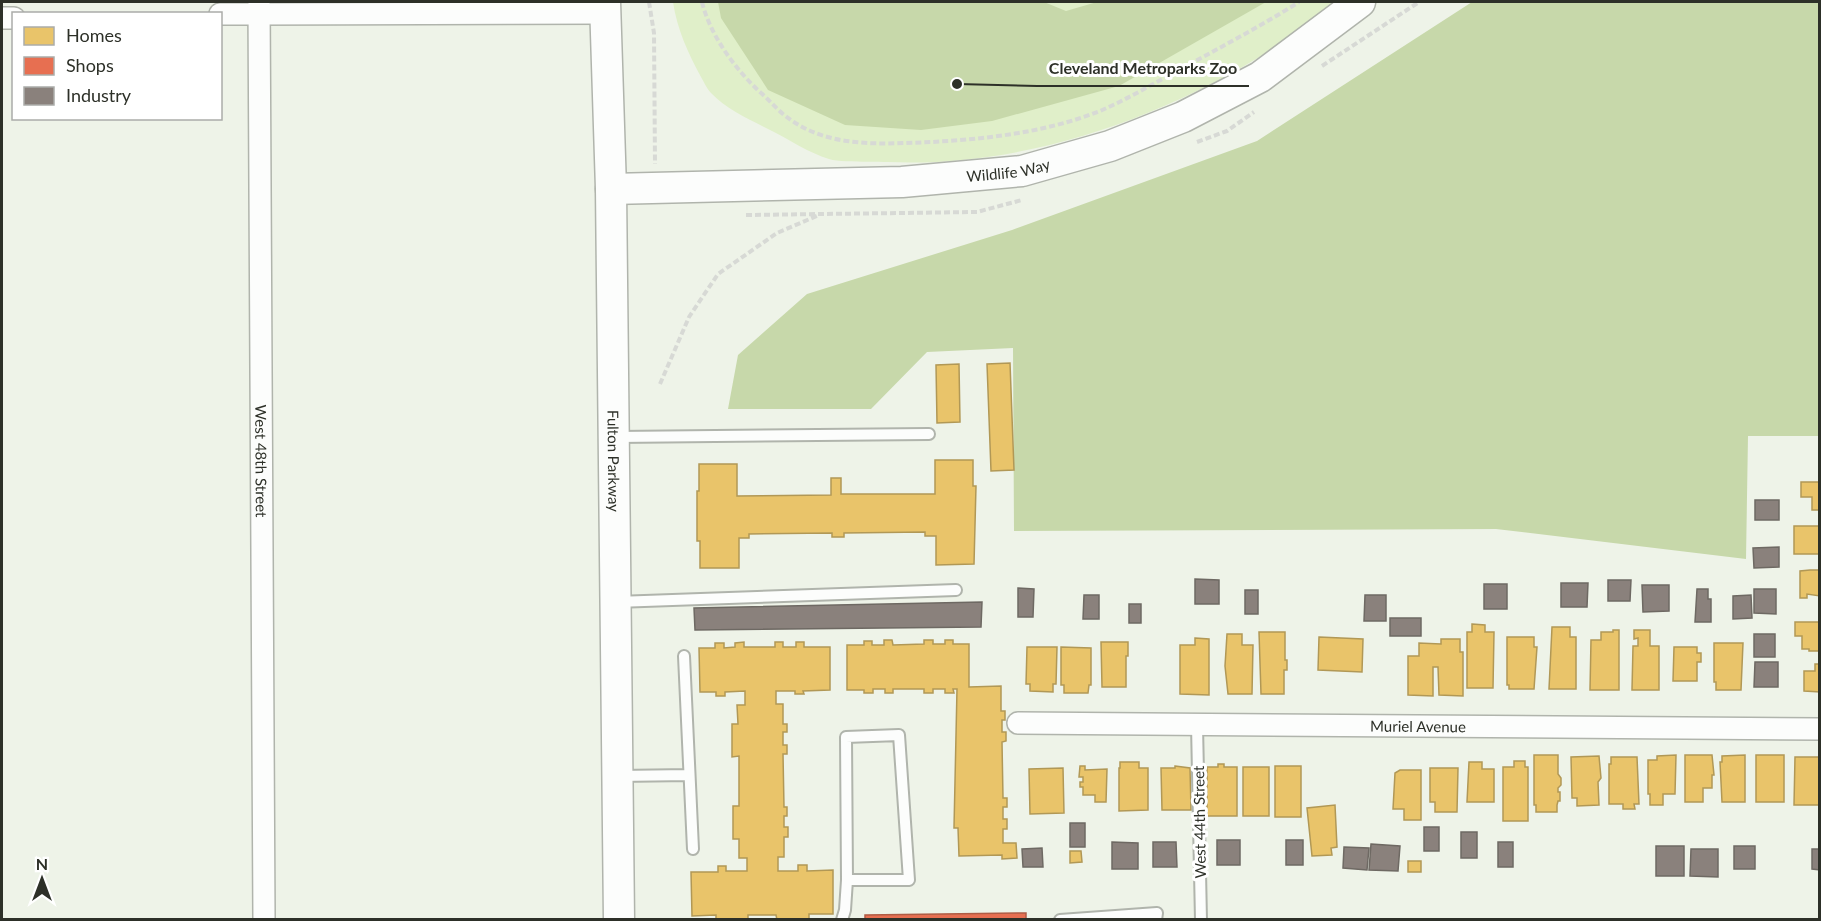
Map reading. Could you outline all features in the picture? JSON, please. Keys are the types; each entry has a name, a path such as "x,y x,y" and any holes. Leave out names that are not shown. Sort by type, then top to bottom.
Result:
{"street":[{"name":"Wildlife Way","path":"611,189 903,182 1022,171 1110,146 1183,117 1260,77 1360,2"},
{"path":"222,14 259,7 605,7"},
{"name":"West 48th Street","path":"259,7 264,920"},
{"name":"Fulton Parkway","path":"605,7 611,189 619,920"},
{"name":"Muriel Avenue","path":"1018,723 1820,729"}],"lane":[{"path":"614,437 929,434"},
{"path":"616,602 956,590"},
{"path":"684,656 693,849"},
{"name":"West 44th Street","path":"1197,724 1201,920"},
{"path":"842,920 847,880 846,737 899,735 909,880 847,880"},
{"path":"618,776 689,775"},
{"path":"1060,920 1156,916"}],"path":[{"path":"649,2 654,33 655,164"},
{"path":"702,2 705,15 720,42 750,83 784,115 812,132 831,138 891,144 976,140 1030,130 1099,111 1266,23 1299,2"},
{"path":"660,384 689,318 718,274 777,233 820,214"}],"green space":[{"path":"673,2 1340,2 1291,37 1239,69 1184,97 1127,121 1069,140 1009,154 948,161 888,162 829,159 807,150 724,105 708,90 692,59 680,31"},
{"path":"718,2 1044,2 1066,11 1097,2 1266,2 1119,86 992,121 921,130 845,125 768,90 721,18"},
{"path":"1472,2 1819,2 1819,436 1748,436 1746,559 1496,529 1014,531 1013,348 927,352 871,409 728,409 738,355 807,294 1012,230 1257,141"}],"building: Homes":[{"path":"1010,363 1014,470 991,471 987,364"},
{"path":"959,364 960,422 937,423 936,365"},
{"path":"935,460 973,460 973,486 976,486 974,564 936,565 936,536 925,536 925,532 844,533 844,537 832,537 832,533 749,534 749,538 739,538 739,568 700,568 700,541 697,541 699,464 737,464 737,496 831,495 831,478 841,478 841,494 935,494"},
{"path":"1801,482 1820,482 1820,510 1812,510 1812,497 1801,497"},
{"path":"1794,526 1820,526 1820,554 1794,554"},
{"path":"1820,570 1820,596 1807,594 1807,598 1800,598 1800,571"},
{"path":"1795,622 1820,622 1820,651 1802,649 1802,636 1795,636"},
{"path":"1472,624 1485,625 1485,632 1494,632 1493,688 1467,688 1467,632 1472,632"},
{"path":"1552,627 1570,627 1570,637 1576,637 1576,689 1549,689"},
{"path":"1613,630 1619,630 1619,690 1590,690 1591,640 1601,640 1601,632 1613,632"},
{"path":"1634,630 1650,630 1650,646 1659,646 1659,690 1632,690 1633,646 1638,646 1638,638 1634,639"},
{"path":"1259,632 1285,632 1287,670 1284,670 1284,694 1261,694"},
{"path":"1227,634 1242,634 1242,645 1253,645 1252,694 1228,694 1225,666"},
{"path":"1319,637 1363,639 1362,672 1318,670"},
{"path":"1507,637 1534,637 1534,647 1537,647 1534,689 1509,689 1507,685"},
{"path":"1195,638 1209,639 1209,695 1180,694 1180,645 1195,645"},
{"path":"1441,639 1460,639 1460,652 1463,652 1463,696 1439,695 1438,667 1433,667 1433,696 1408,695 1408,656 1419,656 1419,643 1441,644"},
{"path":"884,640 892,640 893,645 924,644 924,640 933,640 933,644 945,644 945,640 953,640 953,644 969,644 969,687 1001,686 1001,711 1005,711 1002,732 1006,732 1006,741 1002,742 1003,798 1007,798 1007,807 1003,807 1003,819 1007,819 1007,829 1003,829 1003,843 1016,843 1017,858 1002,859 1002,855 959,856 958,828 954,828 957,689 953,689 954,693 945,693 945,689 933,689 933,693 924,693 924,689 893,689 893,693 885,693 885,689 873,689 873,693 864,693 864,690 847,690 847,645 864,645 864,641 872,641 872,645 884,645"},
{"path":"744,642 744,647 775,647 775,642 783,642 783,647 796,647 796,642 804,642 804,647 830,647 830,690 803,691 804,694 795,694 795,691 776,691 776,704 783,704 783,724 787,724 787,732 783,732 783,745 787,745 787,754 783,754 784,807 787,807 784,827 788,827 788,837 784,837 784,857 778,857 778,871 798,871 798,865 807,865 807,871 833,870 833,914 809,914 809,920 777,920 776,915 748,915 748,920 716,920 716,915 692,916 691,872 718,872 718,866 726,866 726,871 747,871 747,858 739,858 739,839 733,839 733,806 739,806 739,756 732,757 732,724 738,724 737,705 745,705 745,691 725,692 725,696 716,696 716,692 700,692 699,648 715,648 715,643 724,643 724,648 735,647 735,643"},
{"path":"1101,642 1128,642 1126,687 1102,687"},
{"path":"1714,643 1743,643 1741,690 1716,690"},
{"path":"1027,647 1057,647 1056,684 1053,684 1053,692 1030,691 1030,684 1026,684"},
{"path":"1061,647 1091,648 1091,685 1089,685 1088,693 1064,693 1064,685 1061,685"},
{"path":"1674,647 1697,647 1697,653 1701,653 1701,662 1697,662 1697,681 1673,681"},
{"path":"1815,664 1820,664 1820,692 1804,691 1804,671 1815,671"},
{"path":"1534,755 1558,755 1558,774 1561,778 1561,785 1558,788 1560,801 1558,801 1557,812 1536,812"},
{"path":"1676,755 1675,794 1663,794 1663,805 1650,805 1648,760 1657,760 1657,756"},
{"path":"1685,755 1712,755 1714,775 1712,775 1712,788 1703,788 1703,802 1685,802"},
{"path":"1745,755 1745,802 1722,802 1720,762 1722,762 1722,756"},
{"path":"1756,755 1784,755 1784,802 1756,802"},
{"path":"1599,756 1601,778 1598,782 1599,805 1577,806 1577,798 1572,798 1571,757"},
{"path":"1611,757 1637,757 1639,804 1634,804 1635,809 1623,809 1623,804 1609,804"},
{"path":"1795,757 1820,757 1820,805 1794,805"},
{"path":"1514,761 1525,761 1525,767 1528,767 1528,821 1503,821 1503,767 1514,767"},
{"path":"1120,762 1139,762 1139,768 1148,768 1148,810 1119,811"},
{"path":"1469,762 1482,762 1482,769 1494,769 1494,802 1467,802"},
{"path":"1218,764 1224,764 1224,767 1237,767 1237,816 1207,816 1207,767 1218,767"},
{"path":"1080,766 1085,766 1085,770 1107,769 1106,802 1095,802 1095,795 1083,795 1083,787 1080,787 1083,777 1079,777"},
{"path":"1175,766 1190,768 1191,810 1162,810 1161,768 1175,768"},
{"path":"1275,766 1301,766 1301,817 1275,817"},
{"path":"1243,767 1269,767 1269,816 1243,816"},
{"path":"1063,768 1064,813 1030,814 1029,769"},
{"path":"1430,768 1458,768 1457,812 1435,812 1435,802 1430,802"},
{"path":"1400,770 1421,770 1421,820 1404,820 1404,809 1393,809 1395,773"},
{"path":"1335,805 1337,847 1331,848 1332,855 1312,856 1307,808"},
{"path":"1070,851 1081,851 1082,862 1070,863"},
{"path":"1408,861 1421,861 1421,872 1408,872"}],"building: Shops":[{"path":"1026,913 1026,920 865,920 865,915"}],"building: Industry":[{"path":"1755,500 1779,500 1779,520 1755,520"},
{"path":"1779,547 1779,567 1754,568 1753,548"},
{"path":"1195,579 1219,580 1219,604 1195,604"},
{"path":"1608,580 1631,580 1630,601 1608,601"},
{"path":"1561,583 1588,583 1587,607 1561,607"},
{"path":"1484,584 1507,584 1507,609 1484,609"},
{"path":"1642,585 1669,585 1669,611 1643,612"},
{"path":"1018,588 1034,589 1033,617 1018,617"},
{"path":"1697,589 1708,589 1708,599 1711,599 1711,622 1695,622"},
{"path":"1754,589 1776,589 1776,614 1754,613"},
{"path":"1245,590 1258,590 1258,614 1245,614"},
{"path":"1084,595 1099,595 1099,619 1083,619"},
{"path":"1365,595 1386,595 1386,621 1364,621"},
{"path":"1751,595 1752,618 1733,619 1733,596"},
{"path":"982,602 981,627 695,630 694,608"},
{"path":"1129,604 1141,604 1141,623 1129,623"},
{"path":"1390,618 1421,618 1421,636 1390,636"},
{"path":"1754,634 1775,634 1775,657 1754,657"},
{"path":"1755,662 1778,662 1778,687 1754,687"},
{"path":"1070,823 1085,823 1085,847 1070,847"},
{"path":"1424,827 1439,827 1439,851 1424,851"},
{"path":"1461,832 1477,832 1477,858 1461,858"},
{"path":"1217,840 1240,840 1240,865 1217,865"},
{"path":"1286,840 1303,840 1303,865 1286,865"},
{"path":"1112,842 1138,843 1138,869 1112,869"},
{"path":"1153,842 1176,842 1177,867 1153,867"},
{"path":"1498,842 1513,842 1513,867 1498,867"},
{"path":"1371,844 1400,846 1398,871 1369,870"},
{"path":"1656,846 1684,846 1684,876 1656,876"},
{"path":"1734,846 1755,846 1755,869 1734,869"},
{"path":"1344,847 1369,848 1367,870 1343,868"},
{"path":"1042,848 1043,867 1023,867 1022,849"},
{"path":"1691,849 1718,849 1718,877 1690,876"},
{"path":"1812,849 1820,849 1820,870 1812,869"}],"place":[{"name":"Cleveland Metroparks Zoo","path":"957,84"}]}
